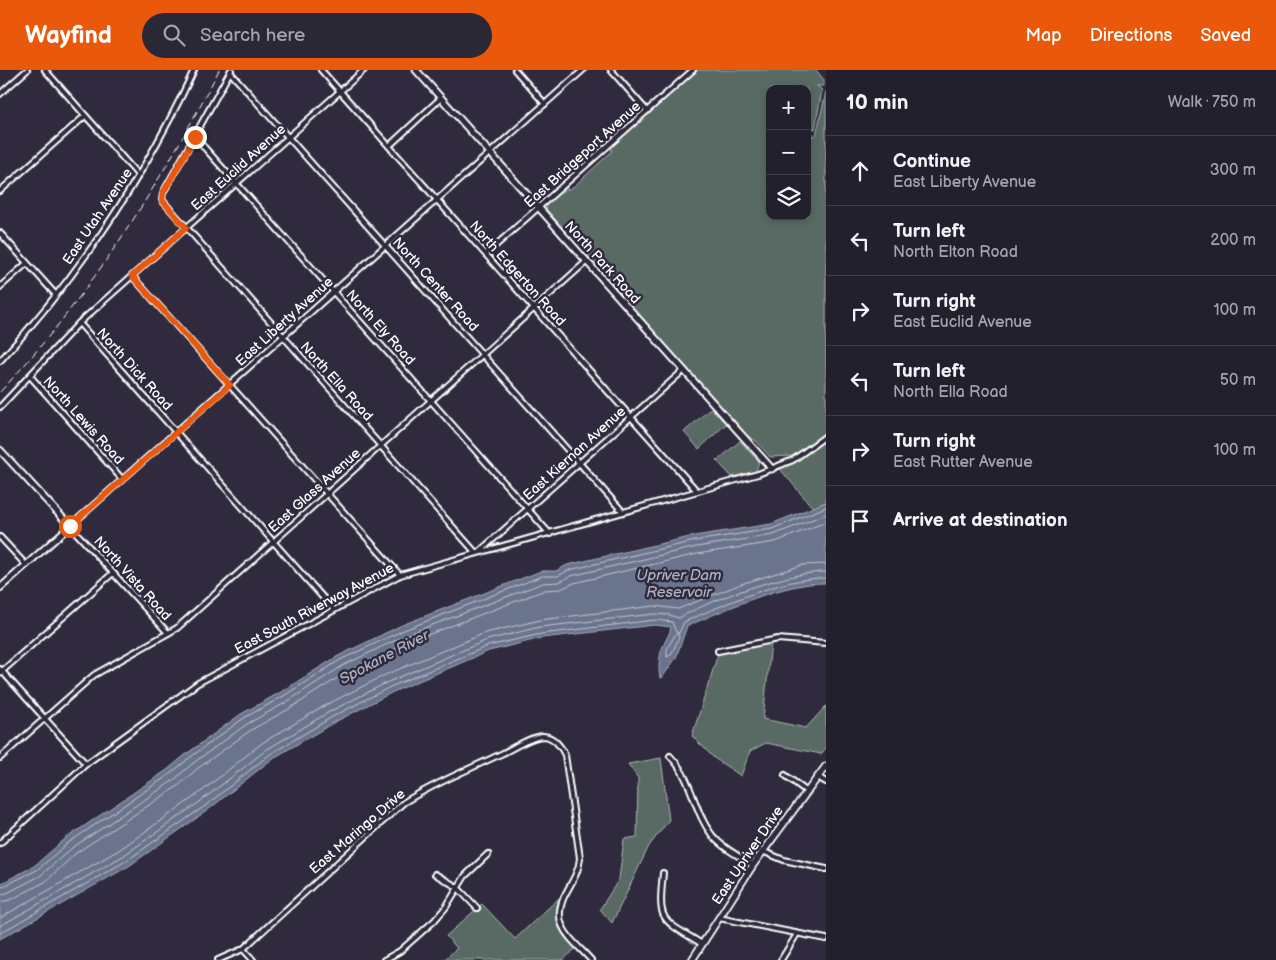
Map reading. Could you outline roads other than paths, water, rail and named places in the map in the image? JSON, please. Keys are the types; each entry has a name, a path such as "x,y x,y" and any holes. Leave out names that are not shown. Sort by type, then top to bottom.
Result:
{"main road":[{"name":"East Upriver Drive","path":"692,960 762,851 826,766"}],"street":[{"path":"0,94 27,70"},
{"path":"45,70 138,175"},
{"name":"East Utah Avenue","path":"0,361 56,295 100,236 175,111 194,70"},
{"name":"North Edgerton Road","path":"321,70 697,492"},
{"name":"East Euclid Avenue","path":"0,407 78,323 364,70"},
{"name":"North Park Road","path":"416,70 772,469"},
{"path":"515,70 545,104"},
{"name":"East Liberty Avenue","path":"0,588 583,70"},
{"path":"611,70 647,111"},
{"name":"East Bridgeport Avenue","path":"486,254 693,70"},
{"path":"195,137 231,71"},
{"name":"North Center Road","path":"231,71 624,512"},
{"path":"389,146 441,98"},
{"path":"0,191 86,116"},
{"name":"North Ely Road","path":"195,137 550,534"},
{"name":"North Ella Road","path":"195,137 163,193 162,200 283,338 478,553"},
{"path":"0,233 56,295"},
{"name":"East Glass Avenue","path":"0,758 94,675 168,633 328,493 587,261"},
{"path":"0,287 27,263"},
{"path":"132,276 400,575"},
{"name":"North Dick Road","path":"78,323 274,540 334,610"},
{"name":"East Kiernan Avenue","path":"478,553 684,370"},
{"name":"North Lewis Road","path":"30,376 122,479"},
{"name":"East South Riverway Avenue","path":"0,844 86,764 198,683 400,575 550,534 772,469 793,460 826,436"},
{"name":"North Vista Road","path":"0,450 168,633"},
{"path":"0,536 26,565"},
{"path":"86,764 1,671 112,573"},
{"path":"718,651 778,639 826,643"},
{"name":"East Maringo Drive","path":"218,960 243,949 403,803 420,792 532,739 544,736 554,740 561,747 565,755 580,858 579,867 562,898 558,910 559,922 591,960"},
{"path":"670,756 679,766 690,784 706,826 713,837 753,865"},
{"path":"785,775 806,791"},
{"path":"818,777 826,782"},
{"path":"762,851 784,860 826,869"},
{"path":"384,960 400,951 434,921 446,907 457,887 488,854"},
{"path":"663,873 660,903 661,914 671,924 702,944"},
{"path":"436,874 457,887 477,908"},
{"path":"719,918 826,939"},
{"path":"781,960 797,934"},
{"path":"243,949 253,960"}],"water":[{"path":"826,502 826,583 791,587 773,592 687,626 676,658 662,678 660,678 659,674 660,657 671,627 655,625 542,638 489,651 393,692 335,722 272,759 208,810 129,866 0,939 0,884 34,866 65,839 167,770 241,714 338,656 402,625 541,571 556,571 567,565 694,536 771,524"}],"railway":[{"path":"0,392 64,318 121,238 172,156 219,70"}],"water label":[{"name":"Upriver Dam Reservoir","path":"679,584"},
{"name":"Spokane River","path":"384,657"}]}
